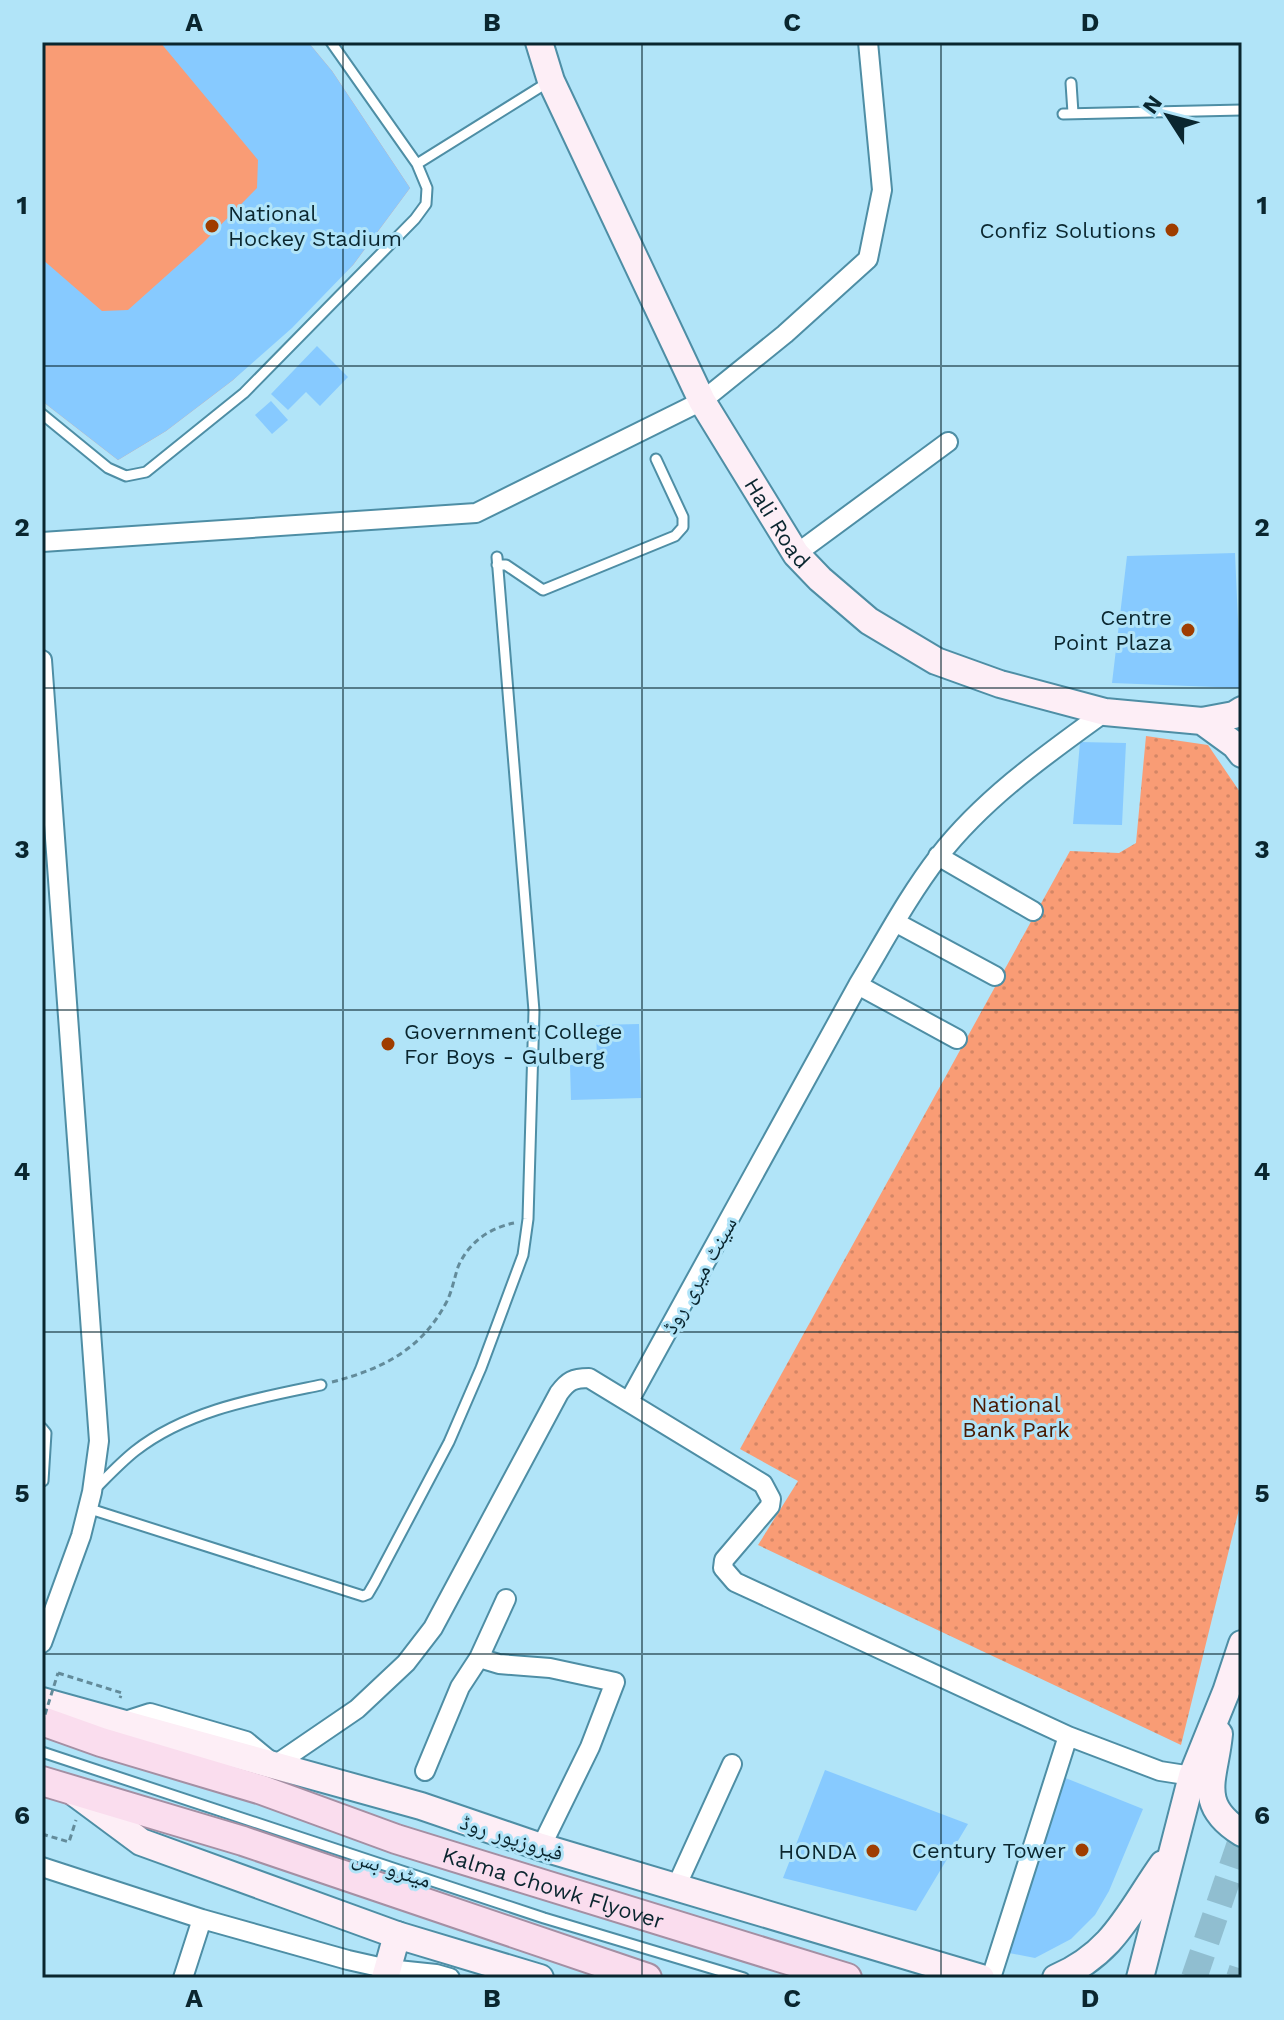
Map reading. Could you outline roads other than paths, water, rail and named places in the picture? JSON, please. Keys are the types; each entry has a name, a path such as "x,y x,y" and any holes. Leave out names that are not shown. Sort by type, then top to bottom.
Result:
{"main road":[{"name":"Hali Road","path":"539,42 551,81 702,401 796,554 820,579 869,621 936,661 1000,684 1105,712 1202,721"},
{"path":"1202,721 1234,715 1242,710"},
{"path":"1202,721 1235,745 1242,754"},
{"path":"1147,1971 1192,1776 1242,1644"},
{"path":"1226,1692 1210,1798 1231,1826 1242,1833"},
{"name":"فیروزپور روڈ","path":"42,1701 120,1723 269,1777"},
{"name":"فیروزپور روڈ","path":"42,1722 101,1742 421,1806 541,1847 981,1978"},
{"name":"Kalma Chowk Flyover","path":"269,1777 396,1839 847,1978"},
{"path":"42,1781 243,1841 647,1978"},
{"path":"71,1790 141,1842 397,1935 540,1978"},
{"path":"1056,1978 1082,1967 1109,1944 1174,1848"},
{"path":"386,1974 397,1935"}],"street":[{"path":"42,542 476,513 702,401 785,334 868,259 882,190 868,42"},
{"path":"796,554 948,442"},
{"path":"42,660 99,1441 81,1536 42,1643"},
{"name":"سینٹ میری روڈ","path":"629,1401 858,985 938,856 988,804 1034,763 1105,712"},
{"path":"938,856 1033,911"},
{"path":"895,922 995,976"},
{"path":"858,985 957,1039"},
{"path":"269,1777 357,1709 406,1663 433,1628 559,1393 568,1382 577,1378 589,1378 629,1401 769,1490 770,1506 724,1560 723,1568 735,1582 1068,1736 1160,1771 1192,1776"},
{"path":"425,1771 460,1687 479,1658 506,1599"},
{"path":"479,1658 499,1664 550,1668 615,1682 590,1747 541,1847"},
{"path":"991,1978 1068,1736"},
{"path":"676,1887 732,1764"},
{"path":"42,1867 386,1974 436,1974 450,1978"},
{"path":"183,1978 202,1919"}],"lane":[{"path":"42,414 108,468 126,476 146,472 244,393 415,219 426,204 427,188 417,164 331,42"},
{"path":"417,164 551,81"},
{"path":"1071,83 1068,114 1242,110"},
{"path":"321,1385 200,1416 136,1450 90,1500 363,1596 368,1594 449,1442 476,1381 523,1255 528,1219 534,1011 497,561 543,590 675,536 683,527 683,517 656,459"},
{"path":"42,1428 46,1433 43,1481"},
{"name":"میٹرو بس","path":"42,1752 544,1918 744,1978"}],"tunnel":[{"path":"1194,1978 1242,1837"},
{"path":"1239,1978 1242,1969"}],"place":[{"name":"National Hockey Stadium","path":"212,226"},
{"name":"Confiz Solutions","path":"1172,230"},
{"name":"Centre Point Plaza","path":"1188,630"},
{"name":"Government College For Boys - Gulberg","path":"388,1044"},
{"name":"Century Tower","path":"1082,1850"},
{"name":"HONDA","path":"873,1851"}],"park label":[{"name":"National Bank Park","path":"1016,1416"}]}
